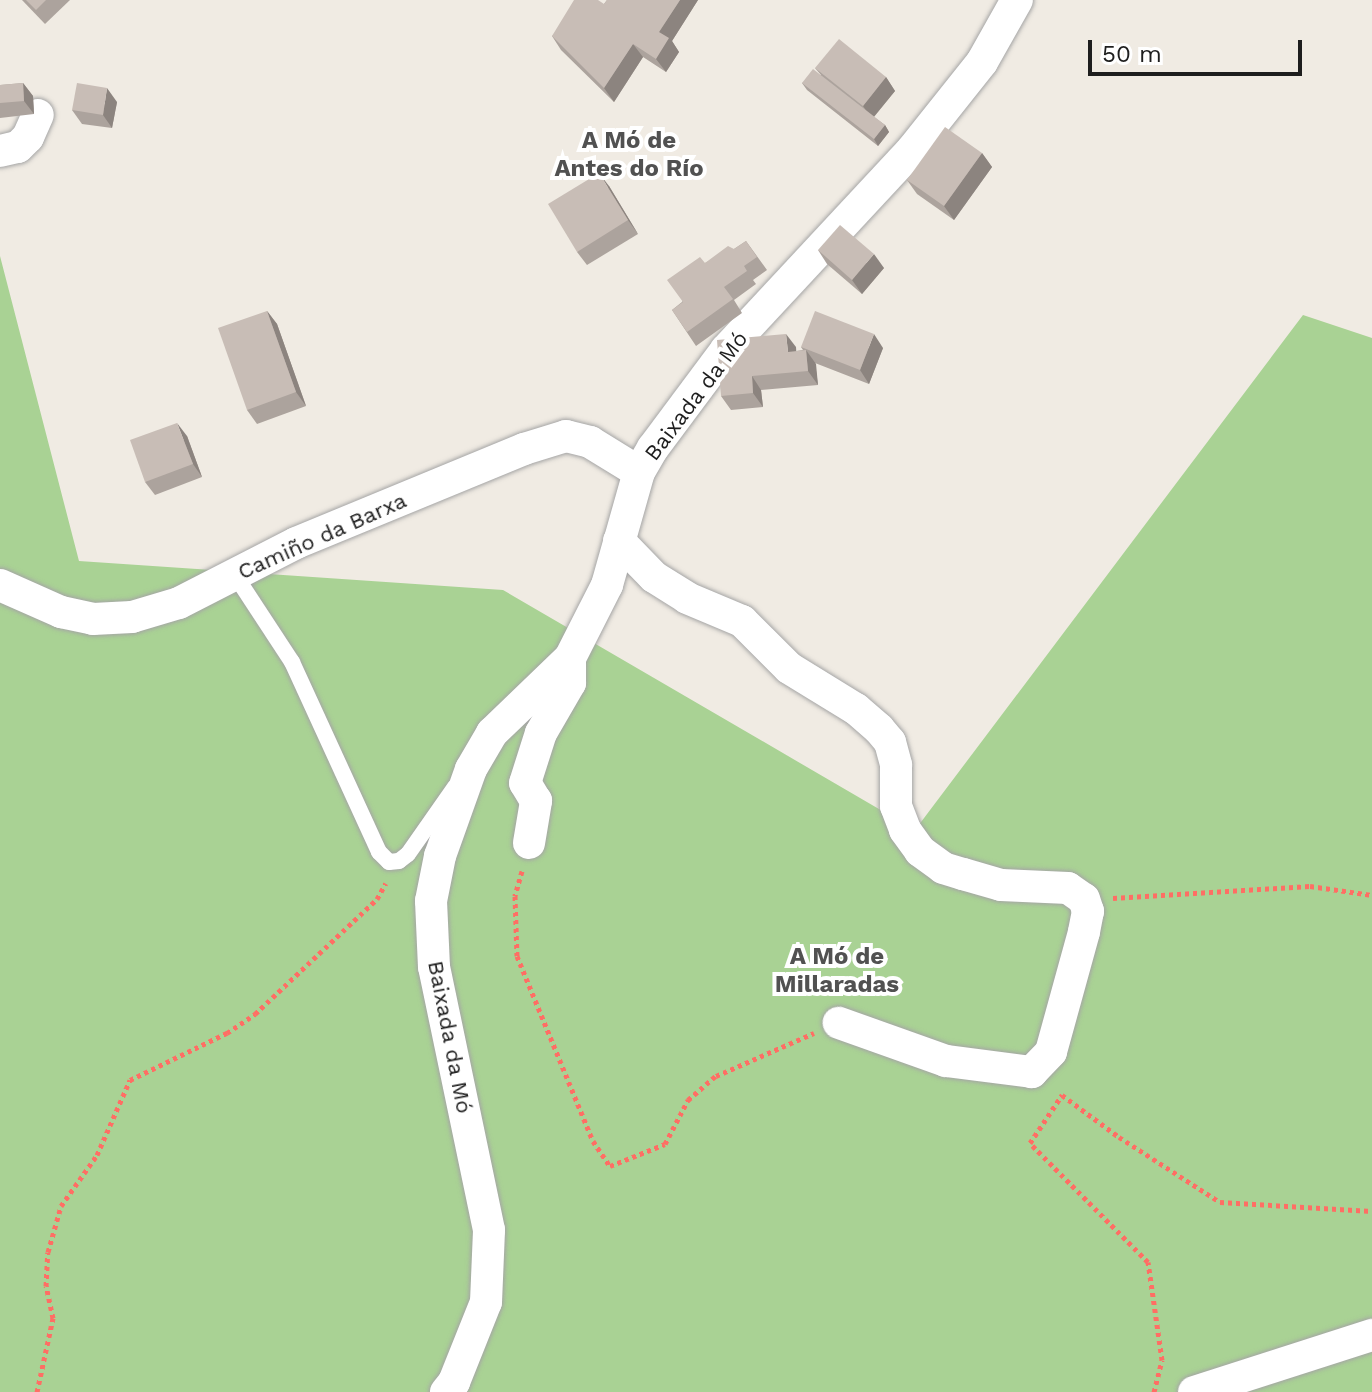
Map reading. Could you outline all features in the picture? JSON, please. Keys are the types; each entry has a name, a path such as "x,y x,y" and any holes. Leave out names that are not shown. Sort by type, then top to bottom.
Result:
{"street":[{"name":"Baixada da Mó","path":"446,1392 454,1382 486,1302 489,1230 434,967 431,901 440,856 471,769 492,733 570,658 607,585 639,472 726,350 912,150 982,62 1017,0"},
{"path":"0,151 18,147 28,137 38,115"},
{"name":"Camiño da Barxa","path":"0,585 61,612 93,619 132,617 179,603 296,543 524,449 566,436 590,442 639,472"},
{"path":"619,541 654,577 687,598 742,621 789,668 856,709 879,729 890,742 896,765 896,806 905,830 920,851 943,868 963,874 1001,885 1068,888 1084,899 1088,911 1084,932 1051,1052 1032,1072 946,1061 839,1023"},
{"path":"529,843 536,801 525,783 541,733 570,683 570,658"},
{"path":"1194,1392 1372,1335"}],"lane":[{"path":"235,575 292,662 379,852 389,862 399,861 408,854 445,797 471,769"}],"path":[{"path":"529,843 515,896 517,956 593,1141 610,1166 665,1144 688,1100 716,1076 839,1023"},
{"path":"37,1392 53,1318 46,1286 48,1252 61,1206 97,1155 130,1080 227,1033 255,1014 377,899 399,861"},
{"path":"1084,899 1310,886 1372,895"},
{"path":"1154,1392 1162,1360 1148,1262 1030,1143 1062,1095 1119,1137 1220,1202 1372,1211"}],"green space":[{"path":"0,256 79,561 503,590 915,830 1303,315 1372,338 1372,1392 0,1392"}],"building":[{"path":"26,0 46,0 36,10"},
{"path":"574,0 598,0 604,4 607,0 680,0 659,32 669,38 656,59 633,44 604,88 552,36"},
{"path":"839,39 886,77 863,106 815,68"},
{"path":"813,69 885,125 874,139 802,83"},
{"path":"23,83 24,101 0,103 0,85"},
{"path":"77,83 107,88 103,115 72,110"},
{"path":"945,127 982,153 944,206 907,180"},
{"path":"599,173 628,220 577,252 548,204"},
{"path":"840,225 874,254 852,280 818,250"},
{"path":"746,241 757,257 744,266 747,271 724,287 733,299 687,332 672,310 683,302 667,280 700,257 705,263 728,246 734,249"},
{"path":"267,311 296,392 247,410 218,328"},
{"path":"815,311 874,334 860,370 801,347"},
{"path":"786,334 788,352 806,350 808,371 752,376 753,393 721,396 717,340"},
{"path":"177,423 193,464 145,482 130,440"}],"district":[{"name":"A Mó de Antes do Río","path":"629,155"},
{"name":"A Mó de Millaradas","path":"837,971"}]}
